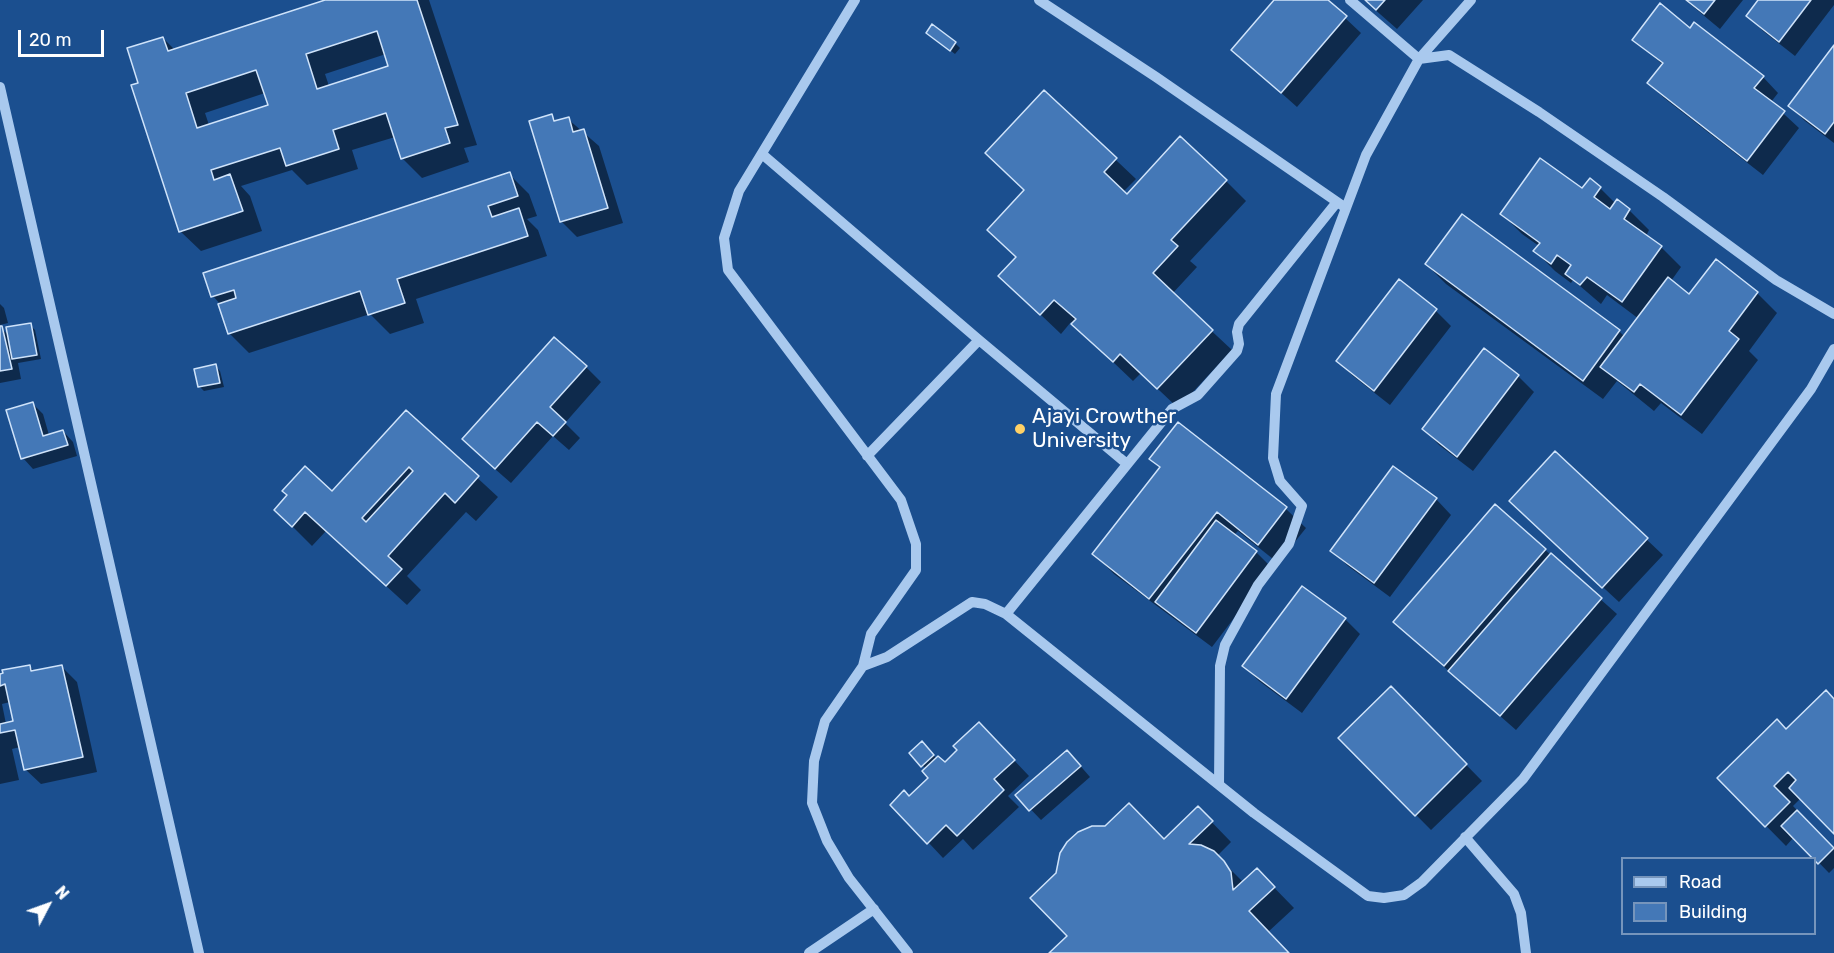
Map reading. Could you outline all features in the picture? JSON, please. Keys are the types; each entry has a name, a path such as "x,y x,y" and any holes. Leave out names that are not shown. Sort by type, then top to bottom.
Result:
{"street":[{"path":"855,0 739,191 724,238 728,270 901,500 916,543 916,570 871,634 863,666 825,721 814,761 812,803 827,841 849,878 908,953"},
{"path":"1039,0 1156,77 1341,205"},
{"path":"1350,0 1419,60"},
{"path":"1219,785 1220,666 1225,645 1258,585 1288,544 1302,507 1280,481 1273,458 1276,394 1341,205 1419,60 1471,0"},
{"path":"1419,60 1449,55 1539,112 1663,196 1776,280 1834,314"},
{"path":"0,87 199,953"},
{"path":"762,154 1127,464"},
{"path":"1006,614 1172,409 1197,395 1237,351 1239,324 1341,205"},
{"path":"867,456 979,340"},
{"path":"863,666 887,657 972,602 985,604 1006,614 1254,813 1368,896 1384,898 1404,895 1413,890 1523,779 1810,389 1834,349"},
{"path":"1465,837 1514,894 1521,913 1526,953"},
{"path":"809,953 874,909"}],"building":[{"path":"325,0 417,0 458,125 445,128 450,143 401,159 386,113 333,130 339,149 286,166 280,148 211,170 214,180 230,174 243,211 179,232 131,85 138,83 127,48 163,37 168,51","holes":["377,31 388,66 317,89 306,54","256,70 268,105 197,128 186,93"]},
{"path":"1274,0 1328,0 1347,16 1281,93 1231,50"},
{"path":"1365,0 1385,0 1376,10"},
{"path":"1686,0 1715,0 1704,14"},
{"path":"1758,0 1811,0 1779,42 1746,16"},
{"path":"1660,3 1690,28 1694,22 1764,76 1754,88 1785,111 1747,161 1647,83 1663,63 1632,40"},
{"path":"932,24 956,42 950,51 926,33"},
{"path":"1834,45 1834,122 1825,134 1788,106"},
{"path":"1044,90 1117,158 1104,172 1127,194 1180,136 1227,180 1171,240 1178,246 1153,273 1213,330 1157,389 1120,354 1113,362 1071,324 1076,319 1054,300 1040,315 998,276 1016,257 987,230 1024,190 985,153"},
{"path":"552,114 554,121 569,117 573,132 584,129 608,208 560,222 529,121"},
{"path":"1540,158 1582,188 1590,178 1601,187 1594,197 1610,209 1617,199 1630,209 1624,219 1662,246 1622,302 1587,277 1580,285 1565,274 1571,265 1557,255 1551,264 1533,251 1540,243 1500,214"},
{"path":"510,172 518,196 488,206 492,217 519,208 528,236 397,279 405,303 368,315 360,291 228,334 218,304 236,298 234,290 211,297 203,273"},
{"path":"1462,214 1620,330 1583,381 1425,264"},
{"path":"1716,259 1758,292 1729,331 1739,339 1681,415 1640,384 1634,392 1600,367 1668,277 1689,294"},
{"path":"1399,279 1437,309 1374,391 1336,361"},
{"path":"31,323 37,355 12,359 6,327"},
{"path":"0,326 2,326 12,369 0,371"},
{"path":"554,337 587,366 550,407 566,422 553,436 537,422 495,469 462,439"},
{"path":"1484,348 1519,375 1457,457 1422,429"},
{"path":"216,364 220,383 198,387 194,369"},
{"path":"33,402 43,436 63,430 68,445 21,459 6,410"},
{"path":"406,410 479,476 455,503 445,493 388,556 402,569 386,586 305,512 292,527 274,510 287,495 282,491 305,466 332,491","holes":["409,467 413,471 366,522 362,518"]},
{"path":"1178,422 1287,507 1258,545 1217,512 1149,599 1092,554 1160,467 1149,459"},
{"path":"1555,451 1648,538 1602,588 1509,501"},
{"path":"1393,466 1437,498 1374,583 1330,551"},
{"path":"1495,504 1546,549 1444,666 1393,622"},
{"path":"1216,520 1257,551 1196,633 1155,602"},
{"path":"1551,553 1602,598 1500,716 1448,671"},
{"path":"1302,586 1346,618 1286,699 1242,666"},
{"path":"30,665 31,671 62,665 83,757 24,770 15,730 0,733 0,724 13,721 5,684 0,686 0,674 3,673 2,670"},
{"path":"1391,686 1467,764 1415,816 1338,738"},
{"path":"1826,690 1834,699 1834,834 1789,788 1796,780 1788,772 1774,786 1790,802 1765,827 1717,778 1777,719 1786,729"},
{"path":"979,722 1015,760 994,779 1004,790 957,836 946,825 927,844 890,805 904,790 909,796 928,778 922,771 938,756 945,762 957,750 953,746"},
{"path":"922,741 934,755 921,767 909,753"},
{"path":"1067,750 1081,766 1029,811 1015,795"},
{"path":"1129,803 1164,839 1198,806 1213,821 1189,844 1201,845 1214,851 1224,861 1231,872 1233,890 1257,868 1275,887 1249,911 1289,953 1049,953 1067,936 1030,898 1056,873 1060,853 1067,842 1078,832 1092,826 1105,826"},
{"path":"1797,810 1834,848 1818,864 1816,857 1811,857 1781,826"}],"place":[{"name":"Ajayi Crowther University","path":"1020,429"}]}
